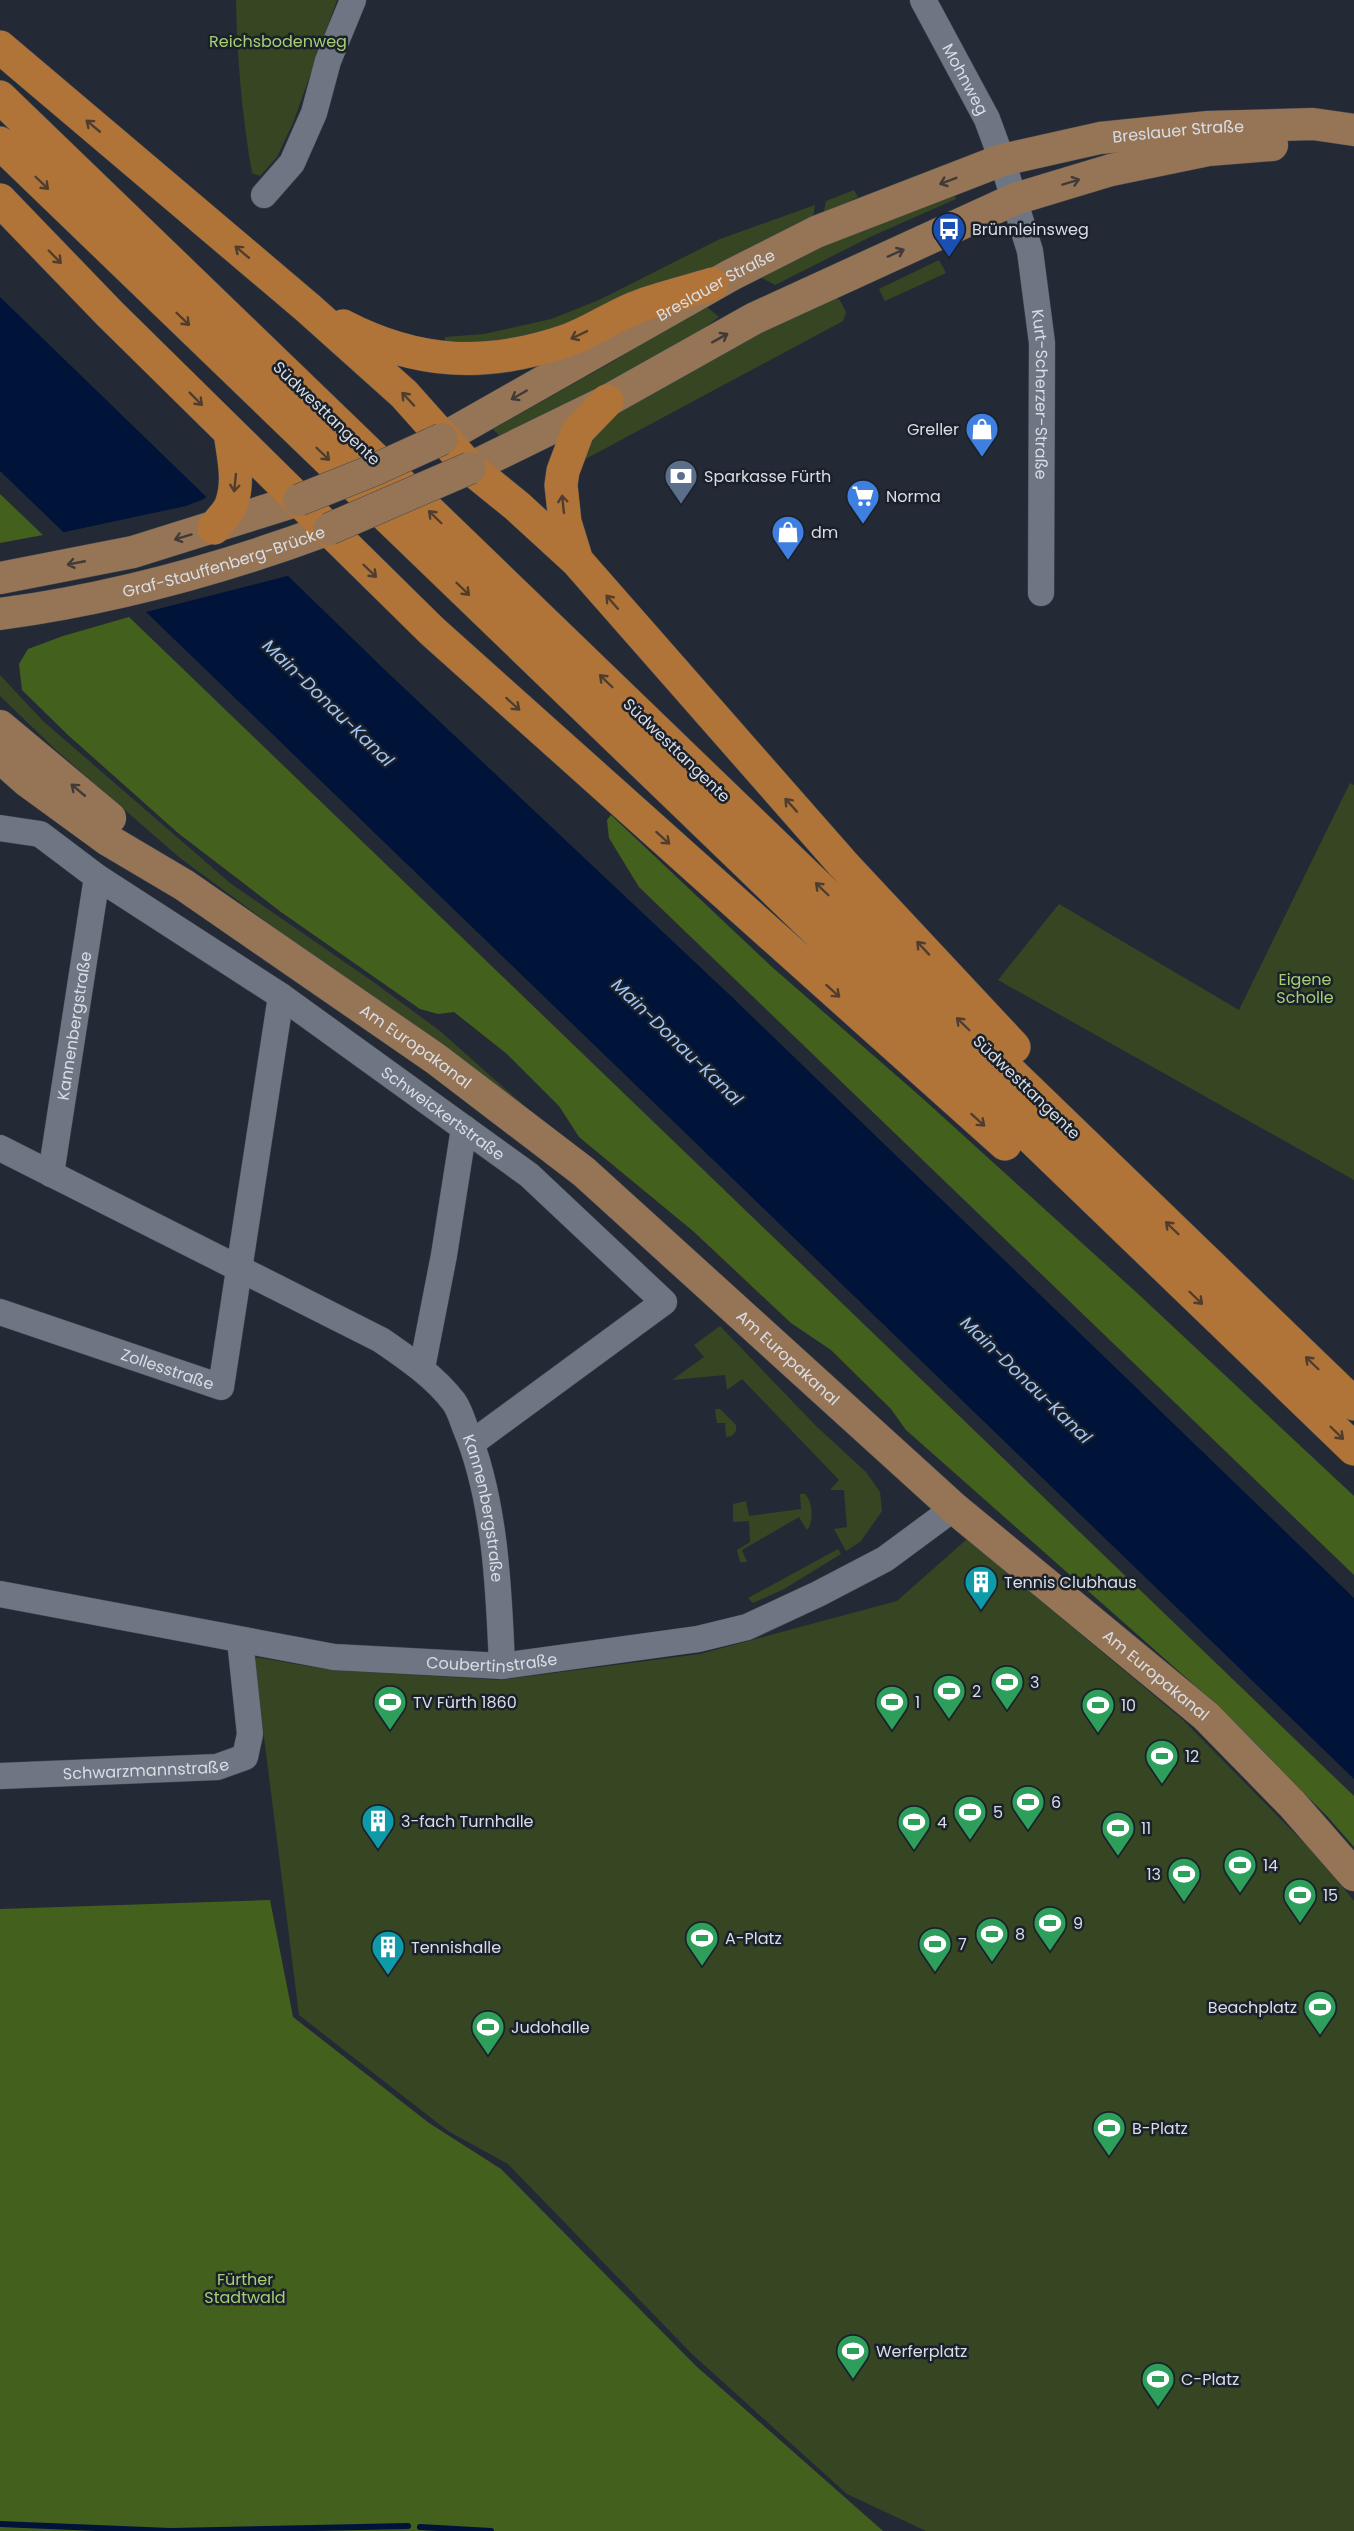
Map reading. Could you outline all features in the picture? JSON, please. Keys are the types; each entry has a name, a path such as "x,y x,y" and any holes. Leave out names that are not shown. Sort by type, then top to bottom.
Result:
{"highway":[{"path":"0,47 308,308 447,436 470,468 517,506 577,561 843,864 1009,1039 1080,1138"},
{"name":"Südwesttangente","path":"0,97 1354,1404"},
{"name":"Südwesttangente","path":"0,143 1354,1449"},
{"path":"0,200 110,314 432,631 1024,1161 1124,1229"},
{"path":"308,308 375,342 438,358 501,358 568,340 641,305 712,284"},
{"path":"577,561 565,522 561,485 563,471 578,431 607,401"},
{"path":"214,528 230,506 234,490 236,473 230,432"}],"main road":[{"name":"Breslauer Straße","path":"447,436 712,284 816,232 1002,160 1100,138 1208,127 1313,124 1354,130"},
{"name":"Breslauer Straße","path":"470,468 607,401 755,318 1015,199 1111,170 1208,150 1354,141"},
{"name":"Graf-Stauffenberg-Brücke","path":"1,578 133,552 214,528 299,500 375,470 447,436"},
{"name":"Graf-Stauffenberg-Brücke","path":"11,615 153,586 287,545 329,530 470,468"},
{"name":"Am Europakanal","path":"0,726 134,838 184,885"},
{"name":"Am Europakanal","path":"0,757 27,781 108,840 184,885 436,1059 584,1172 954,1508 1206,1716 1292,1804 1354,1875"}],"street":[{"path":"264,195 292,163 314,112 328,61 353,0"},
{"name":"Mohnweg","path":"923,0 987,118 1002,160"},
{"path":"1002,160 1015,199"},
{"name":"Kurt-Scherzer-Straße","path":"1015,199 1030,251 1042,343 1041,593"},
{"name":"Schweickertstraße","path":"0,828 40,834 96,877 281,996 529,1175 664,1302 549,1384 472,1443"},
{"name":"Kannenbergstraße","path":"51,1174 96,877"},
{"path":"239,1269 281,996"},
{"path":"422,1368 444,1255 464,1128"},
{"name":"Kannenbergstraße","path":"0,1148 381,1340 422,1368 455,1403 472,1443 488,1509 500,1618 502,1666"},
{"name":"Zollesstraße","path":"0,1312 221,1387 239,1269"},
{"name":"Coubertinstraße","path":"0,1594 334,1657 502,1666 698,1639 747,1627 885,1559 954,1508"},
{"name":"Schwarzmannstraße","path":"0,1776 217,1767 244,1757 250,1734 240,1640"}],"green space":[{"name":"Reichsbodenweg","path":"236,0 337,0 293,123 277,157 260,176 252,173 245,130"},
{"path":"952,189 956,199 870,237 775,285 758,276 785,259"},
{"path":"854,190 858,197 823,215 826,201"},
{"path":"815,205 813,218 704,272 552,336 444,347 445,337 484,334 551,319 599,300 720,239"},
{"path":"939,260 946,273 885,301 879,289"},
{"path":"839,299 846,312 843,321 580,462 603,420 805,309"},
{"path":"706,302 708,308 719,317 687,340 507,443 493,429 614,361"},
{"path":"0,494 43,535 0,543"},
{"path":"129,617 1354,1796 1354,1847 1327,1816 1191,1682 906,1430 891,1409 831,1350 791,1323 693,1231 579,1137 559,1106 507,1054 454,1012 438,1014 420,1009 281,912 178,833 68,735 22,690 19,664 28,649 63,636"},
{"path":"0,675 43,721 230,883 440,1031 529,1110 435,1039 294,942 180,858 56,750 0,696"},
{"name":"Eigene Scholle","path":"1350,783 1354,785 1354,1180 998,980 1059,904 1239,1010"},
{"path":"611,815 772,967 921,1097 1136,1292 1354,1496 1354,1575 639,887 609,838 607,820"},
{"path":"720,1326 816,1426 866,1472 880,1492 882,1511 861,1541 846,1551 834,1529 847,1527 844,1490 830,1490 839,1480 742,1379 727,1390 725,1375 672,1380 704,1357 694,1345"},
{"path":"715,1409 720,1409 736,1425 736,1431 732,1436 726,1437 725,1423 717,1423"},
{"path":"800,1494 805,1494 811,1507 812,1517 807,1530 799,1517 742,1550 747,1562 740,1562 737,1550 750,1542 749,1521 733,1522 733,1504 746,1501 749,1516 801,1509"},
{"path":"967,1539 1182,1719 1318,1857 1354,1901 1354,2531 926,2531 847,2494 691,2353 508,2164 448,2131 299,2015 254,1657 331,1670 501,1680 700,1654 897,1601"},
{"path":"838,1549 841,1554 784,1589 753,1603 748,1598"},
{"name":"Fürther Stadtwald","path":"270,1900 293,2017 429,2123 501,2169 696,2366 883,2531 0,2531 0,1909"}],"water":[{"name":"Main-Donau-Kanal","path":"0,297 385,670 733,998 1354,1598 1354,1779 0,471"}],"pier":[{"path":"208,494 291,575 142,613 60,533 186,506 204,499"}],"waterway":[{"path":"0,2524 170,2531 408,2526"},
{"path":"420,2527 491,2531"}],"place":[{"name":"Brünnleinsweg","path":"949,258"},
{"name":"Greller","path":"982,458"},
{"name":"Sparkasse Fürth","path":"681,505"},
{"name":"Norma","path":"863,525"},
{"name":"dm","path":"788,561"},
{"name":"Tennis Clubhaus","path":"981,1611"},
{"name":"3","path":"1007,1711"},
{"name":"2","path":"949,1720"},
{"name":"TV Fürth 1860","path":"390,1731"},
{"name":"1","path":"892,1731"},
{"name":"10","path":"1098,1734"},
{"name":"12","path":"1162,1785"},
{"name":"6","path":"1028,1831"},
{"name":"5","path":"970,1841"},
{"name":"3-fach Turnhalle","path":"378,1850"},
{"name":"4","path":"914,1851"},
{"name":"11","path":"1118,1857"},
{"name":"14","path":"1240,1894"},
{"name":"13","path":"1184,1903"},
{"name":"15","path":"1300,1924"},
{"name":"9","path":"1050,1952"},
{"name":"8","path":"992,1963"},
{"name":"A-Platz","path":"702,1967"},
{"name":"7","path":"935,1973"},
{"name":"Tennishalle","path":"388,1976"},
{"name":"Beachplatz","path":"1320,2036"},
{"name":"Judohalle","path":"488,2056"},
{"name":"B-Platz","path":"1109,2157"},
{"name":"Werferplatz","path":"853,2380"},
{"name":"C-Platz","path":"1158,2408"}]}
